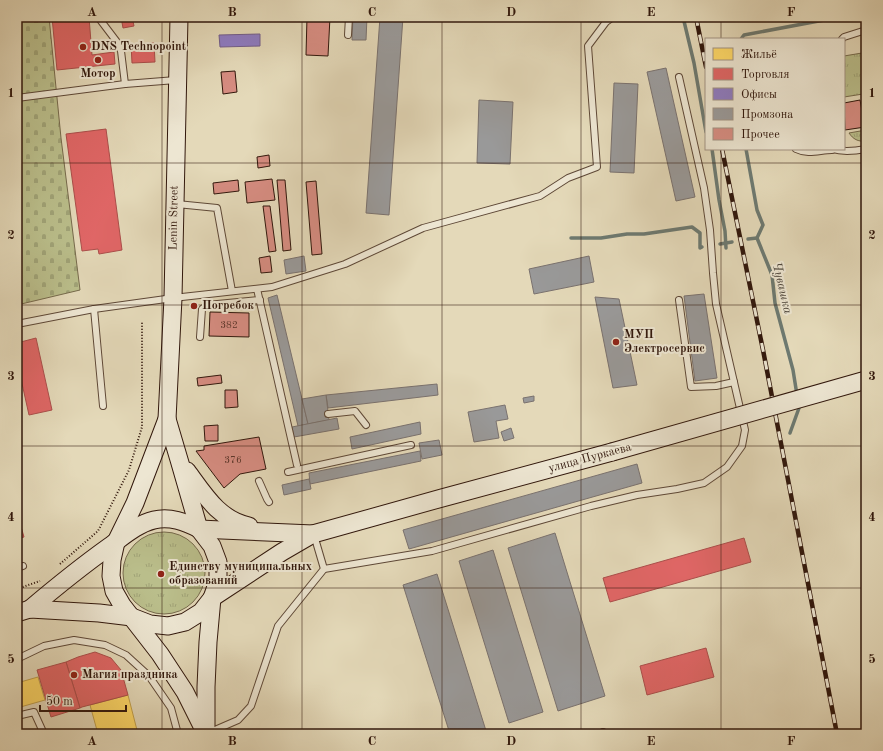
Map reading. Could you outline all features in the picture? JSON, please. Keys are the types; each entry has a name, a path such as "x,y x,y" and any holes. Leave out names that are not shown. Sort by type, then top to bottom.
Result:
{"main road":[{"name":"Lenin Street","path":"167,419 173,298 179,17"},
{"name":"улица Пуркаева","path":"313,534 612,452 866,380"},
{"path":"167,419 199,529 212,546 218,562 218,581 212,598 206,688 206,734"},
{"path":"167,419 135,504 116,542 112,560 111,576 114,591 122,605 160,654 185,692 206,734"},
{"path":"180,463 212,505 227,518 246,526 287,533"},
{"path":"23,611 141,524 156,519 172,519 187,523 199,529 313,534"},
{"path":"23,611 99,613 132,617 150,624 168,626 185,622 201,612 212,598 282,552 313,534"}],"lane":[{"path":"98,17 117,42 121,51 125,84"},
{"path":"348,35 349,17"},
{"path":"17,324 94,309 173,298 272,287 346,264 423,228 540,196 568,178 596,167 588,46 606,22 613,17"},
{"path":"843,38 866,30"},
{"path":"206,734 238,720 251,706 278,626 324,570 432,551 591,506 637,495 704,483 727,467 742,446 745,430 716,304 710,230 704,188 679,77"},
{"path":"17,98 125,84 178,80"},
{"path":"842,150 853,151 866,149"},
{"path":"798,150 801,152 823,150"},
{"path":"175,204 216,208 232,291"},
{"path":"258,288 297,466"},
{"path":"200,337 202,310 207,304 260,300"},
{"path":"679,300 691,387"},
{"path":"94,309 103,406"},
{"path":"685,385 691,387 716,386 734,382"},
{"path":"328,414 355,411 366,425"},
{"path":"288,472 411,445"},
{"path":"259,481 267,499 270,502"},
{"path":"313,534 324,570"},
{"path":"17,659 44,646 74,640 105,645 126,656 149,676 170,708 178,734"},
{"path":"17,716 34,712 44,734"}],"path":[{"path":"58,566 98,531 128,470 142,427 142,322"},
{"path":"17,589 41,581"}],"green space":[{"path":"17,17 49,17 61,138 80,290 17,305"},
{"path":"866,53 866,114 863,94 845,97 845,56"},
{"path":"866,130 866,141 856,140 849,133"},
{"path":"164,532 180,536 193,544 201,557 205,573 201,589 193,602 180,610 164,614 148,610 135,602 127,589 123,573 127,557 135,544 148,536"}],"building: Жильё":[{"path":"38,677 45,700 17,708 17,683"},
{"path":"128,695 138,734 98,734 90,705"}],"building: Торговля":[{"path":"52,17 89,17 92,55 114,52 115,64 57,70"},
{"path":"121,17 132,17 134,26 123,28"},
{"path":"154,43 155,62 132,63 131,44"},
{"path":"106,129 122,250 99,254 98,249 82,251 66,134"},
{"path":"36,338 52,410 29,415 17,361 17,343"},
{"path":"17,513 24,537 17,539"},
{"path":"744,538 751,562 610,602 603,578"},
{"path":"706,648 714,677 647,695 640,666"},
{"path":"95,652 111,658 121,670 128,695 80,708 66,662"},
{"path":"66,662 80,708 51,717 37,670"}],"building: Офисы":[{"path":"260,34 260,46 220,47 219,35"}],"building: Промзона":[{"path":"353,17 367,17 366,40 352,40"},
{"path":"380,17 403,17 389,215 366,213"},
{"path":"666,68 695,197 676,201 647,72"},
{"path":"614,83 638,84 634,173 610,172"},
{"path":"479,100 513,102 510,164 477,163"},
{"path":"304,256 306,271 286,274 284,260"},
{"path":"589,256 594,282 534,294 529,269"},
{"path":"704,294 717,378 695,381 684,296"},
{"path":"277,295 308,424 298,426 268,298"},
{"name":"МУП Электросервис","path":"595,297 619,299 637,385 613,388"},
{"path":"437,384 438,395 328,408 326,395"},
{"path":"326,395 329,420 308,424 302,399"},
{"path":"534,396 534,401 524,403 523,398"},
{"path":"505,405 508,419 496,421 499,438 474,442 468,412"},
{"path":"337,418 339,429 294,437 292,427"},
{"path":"420,422 421,434 352,449 350,437"},
{"path":"511,428 514,438 504,441 501,432"},
{"path":"439,440 442,455 422,459 419,443"},
{"path":"420,451 421,461 310,484 309,473"},
{"path":"637,464 642,483 409,549 403,530"},
{"path":"309,479 311,489 284,495 282,485"},
{"path":"555,533 605,696 558,711 508,548"},
{"path":"493,550 543,712 509,723 459,561"},
{"path":"437,574 487,734 450,734 403,585"}],"building: Прочее":[{"path":"307,17 330,17 328,56 306,55"},
{"path":"235,71 237,92 223,94 221,72"},
{"path":"860,100 865,127 845,130 845,103"},
{"path":"269,155 270,166 258,168 257,157"},
{"path":"272,179 275,200 247,203 245,182"},
{"path":"238,180 239,191 214,194 213,183"},
{"path":"277,180 285,180 291,250 283,251"},
{"path":"316,181 322,254 312,255 306,182"},
{"path":"263,206 270,206 276,251 269,252"},
{"path":"270,256 272,272 261,273 259,258"},
{"path":"210,312 249,313 249,337 209,336"},
{"path":"221,375 222,383 198,386 197,378"},
{"path":"225,390 237,390 238,407 225,408"},
{"path":"218,425 218,441 205,441 204,426"},
{"path":"259,437 266,469 240,474 224,488 196,451 204,450 204,446"}],"waterway":[{"path":"683,17 694,63 705,126"},
{"name":"Чувашка","path":"742,38 744,35 840,17"},
{"path":"712,150 725,231 726,248"},
{"name":"Чувашка","path":"746,150 757,210 763,225 757,238 772,275 775,303 793,370 797,395"},
{"path":"571,238 601,238 692,227 700,233 700,248 702,247"},
{"path":"748,239 757,238"},
{"path":"720,244 732,242"},
{"name":"Чувашка","path":"790,433 799,408 798,403"}],"railway":[{"path":"696,17 705,62"},
{"path":"722,150 763,350 837,734"}],"place":[{"name":"DNS Technopoint","path":"83,47"},
{"name":"Мотор","path":"98,60"},
{"name":"Погребок","path":"194,306"},
{"name":"МУП Электросервис","path":"616,342"},
{"name":"Единству муниципальных образований","path":"161,574"},
{"name":"Магия праздника","path":"74,675"}]}
